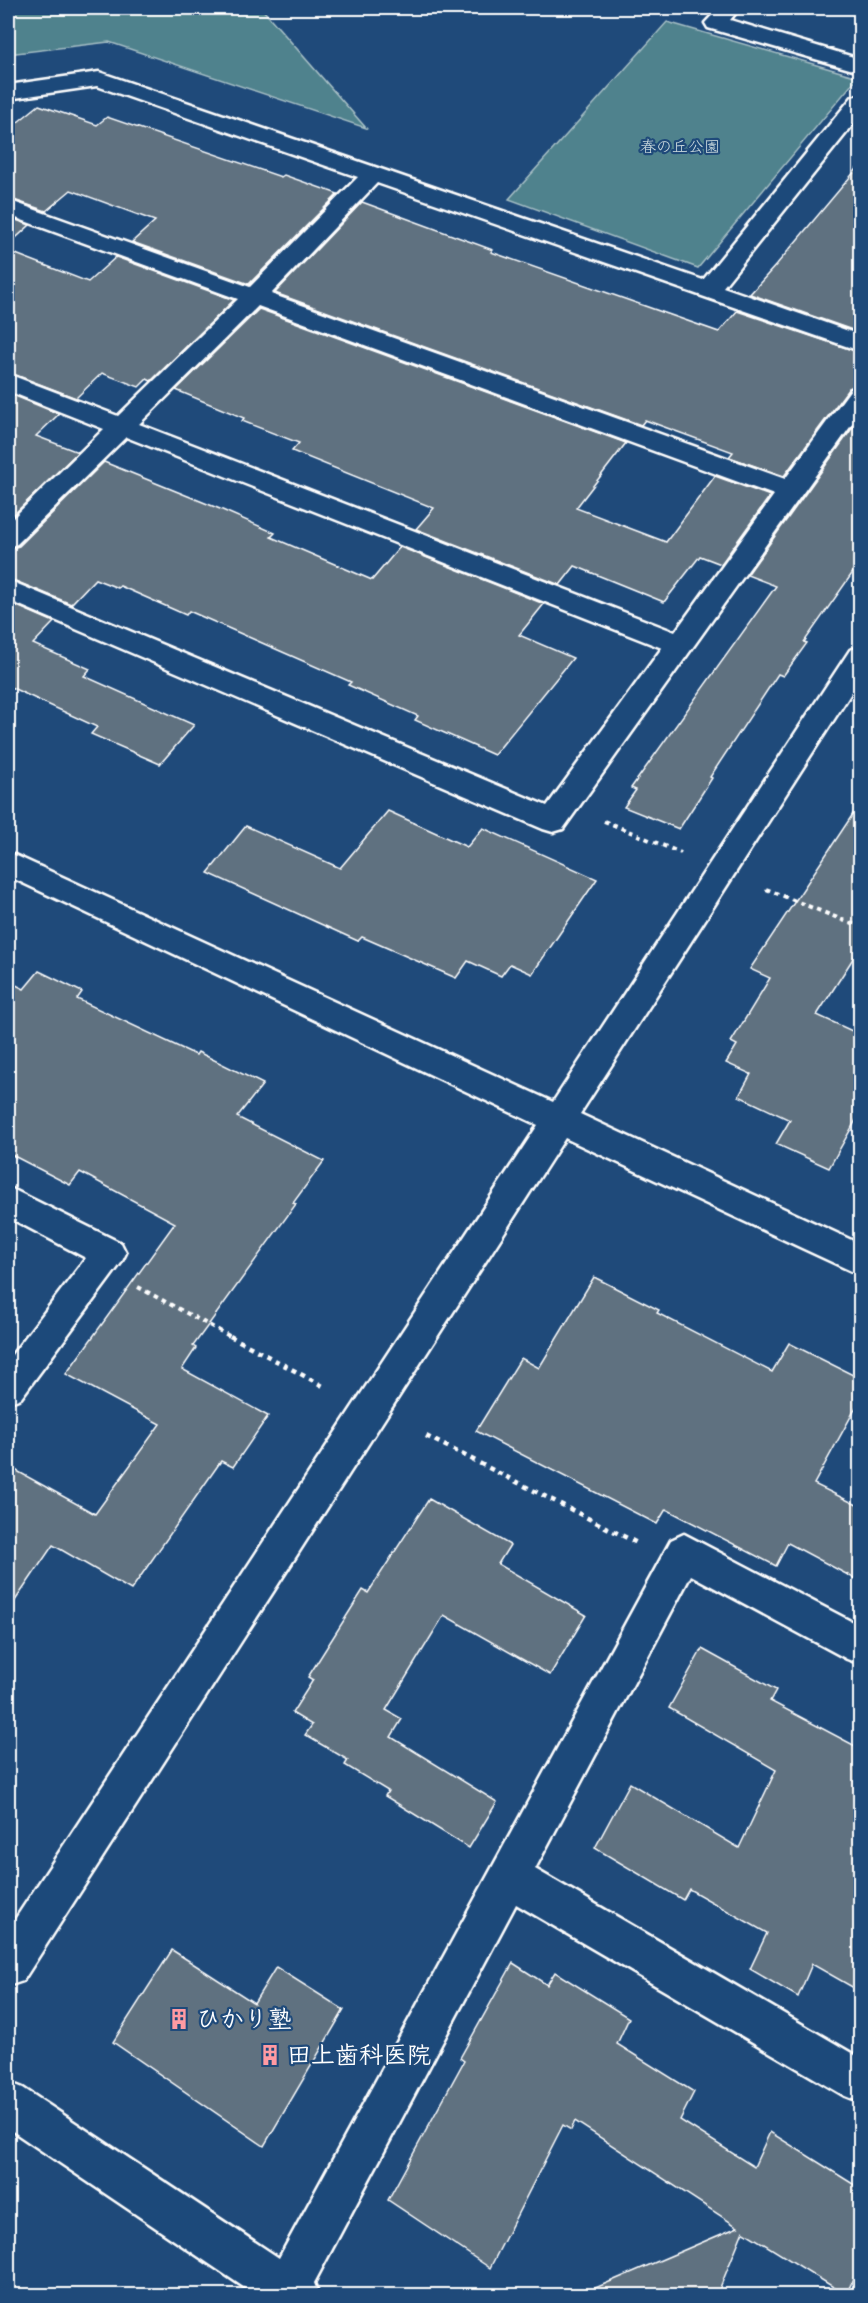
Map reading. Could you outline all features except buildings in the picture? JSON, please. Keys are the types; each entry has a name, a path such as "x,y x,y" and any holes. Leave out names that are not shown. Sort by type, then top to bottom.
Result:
{"street":[{"path":"730,8 716,23 861,66"},
{"path":"8,92 99,79 861,343"},
{"path":"707,291 861,102"},
{"path":"8,538 254,297 374,173"},
{"path":"8,207 791,491"},
{"path":"8,382 681,645"},
{"path":"8,589 554,820 861,395"},
{"path":"8,1966 861,657"},
{"path":"8,863 861,1260"},
{"path":"8,1201 109,1253 8,1387"},
{"path":"8,2103 292,2292 508,1876 684,1552 861,1646"},
{"path":"508,1876 861,2081"}],"path":[{"path":"565,804 681,853"},
{"path":"766,889 861,927"},
{"path":"109,1253 124,1280 323,1386"},
{"path":"426,1436 647,1548 684,1552"}],"green space":[{"path":"8,8 257,8 263,10 366,128 109,42 8,54"},
{"name":"春の丘公園","path":"667,22 858,77 698,268 509,199"}],"place":[{"name":"ひかり塾","path":"179,2019"},
{"name":"田上歯科医院","path":"270,2055"}]}
